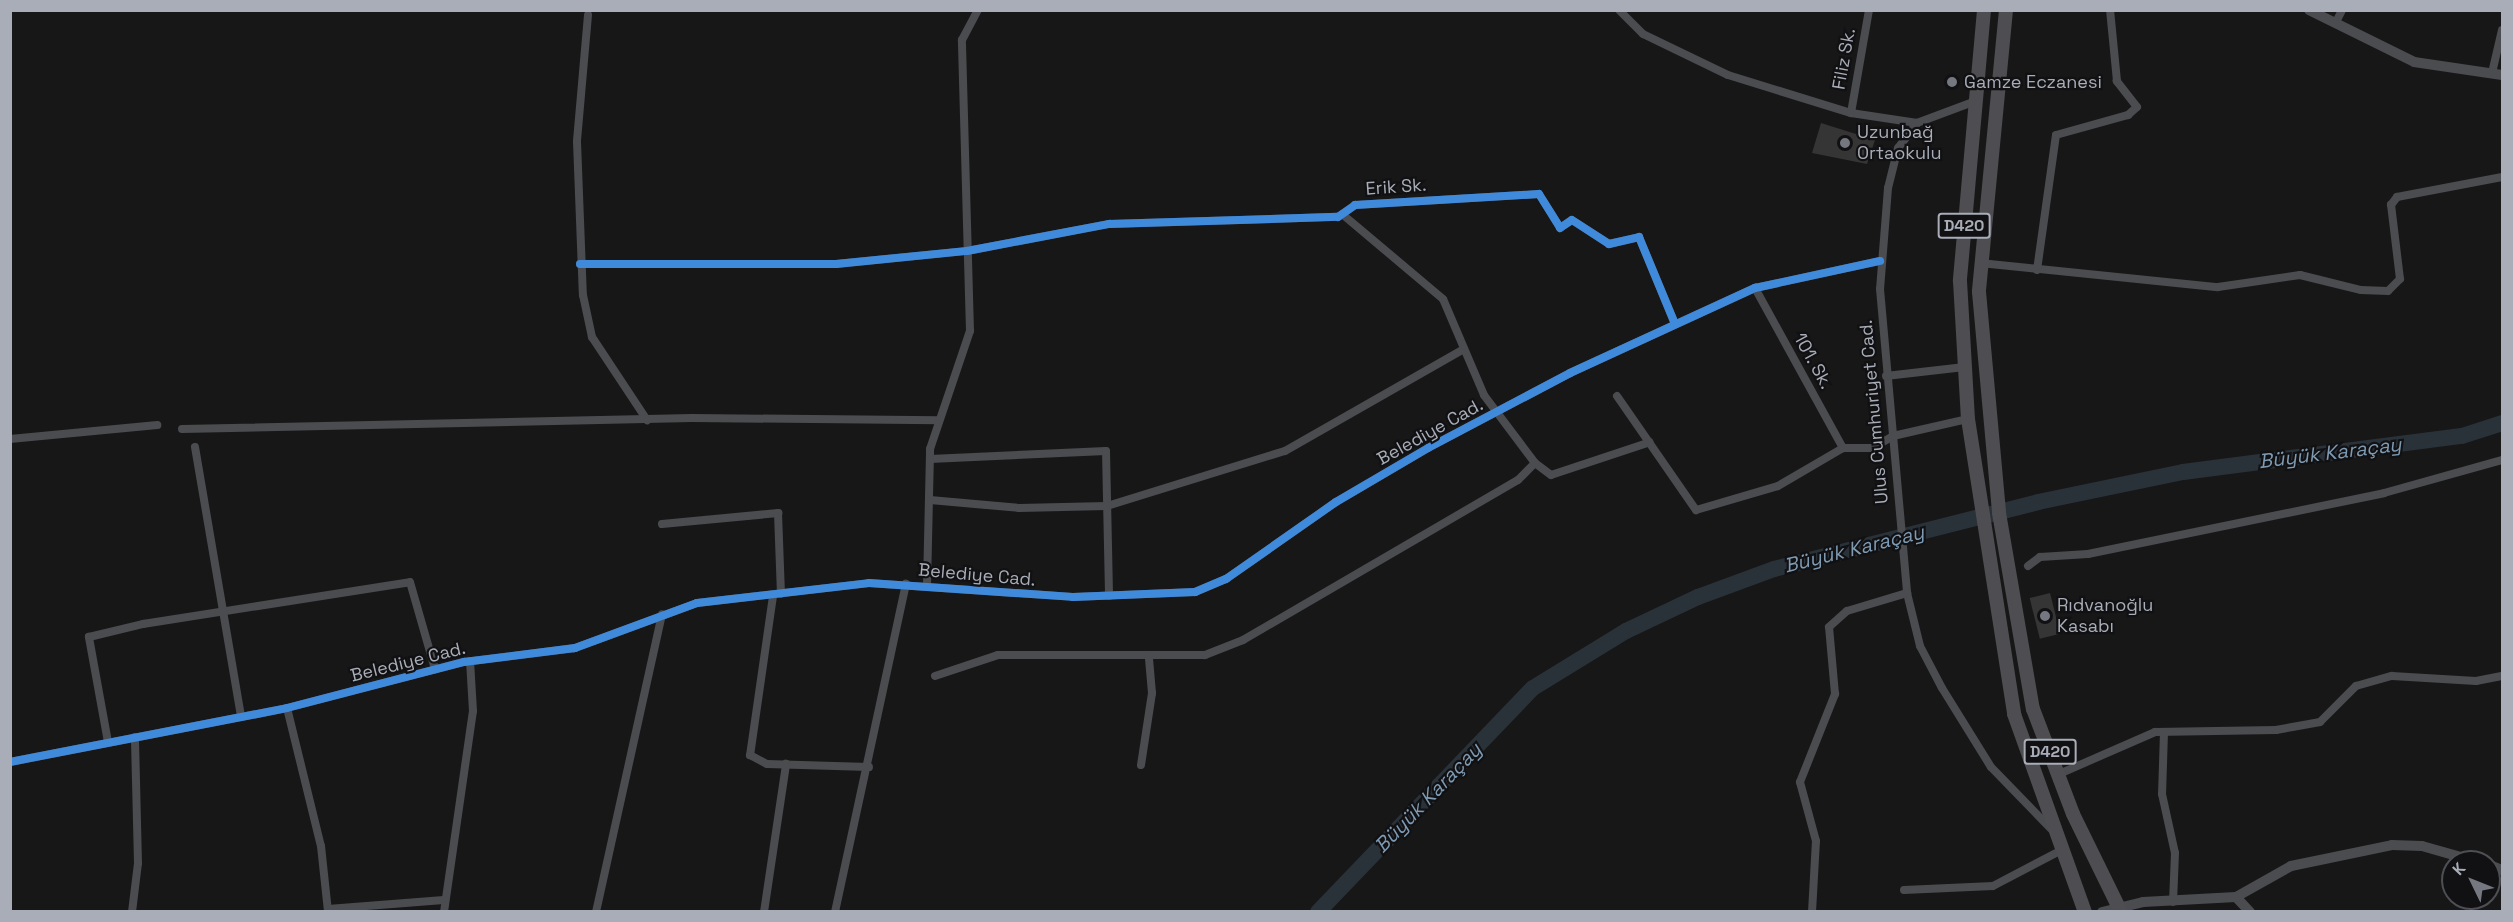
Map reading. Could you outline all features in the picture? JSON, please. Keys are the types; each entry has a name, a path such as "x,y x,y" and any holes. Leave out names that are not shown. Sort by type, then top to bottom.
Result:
{"highway":[{"name":"D420","path":"1984,10 1973,102 1960,281 1968,419 1990,589 2014,714 2051,829 2085,912"},
{"path":"1980,263 2006,10"},
{"name":"D420","path":"1980,263 1989,432 2008,583 2024,677 2059,774 2119,908"}],"street":[{"path":"927,585 930,459 939,420 970,331 962,40 978,10"},
{"path":"1619,10 1642,34 1717,70 1851,113 1917,123 1973,102"},
{"name":"Filiz Sk.","path":"1851,113 1869,10"},
{"path":"2037,270 2056,135 2128,116 2137,107 2117,81 2110,10"},
{"path":"2309,10 2414,62 2497,74 2502,30"},
{"path":"2336,22 2342,10"},
{"path":"588,15 577,142 580,264 592,337 647,420"},
{"name":"Ulus Cumhuriyet Cad.","path":"1917,123 1898,148 1880,261 1886,376 1907,593 1920,646 1942,688 1991,767 2051,829"},
{"path":"1980,263 2218,286 2289,274 2388,291 2400,279 2391,205 2397,197 2502,177"},
{"name":"Erik Sk.","path":"580,264 836,264 968,251 1109,224 1342,214 1355,205 1539,194 1560,228 1572,220 1609,244 1639,237 1675,324"},
{"path":"1342,214 1443,299 1464,349 1497,412 1535,463 1551,475 1650,442"},
{"name":"Belediye Cad.","path":"10,762 287,708 470,661 575,648 697,603 869,583 1109,596 1195,592 1226,579 1336,502 1497,412 1675,324 1755,288 1880,261"},
{"name":"101. Sk.","path":"1755,288 1843,448"},
{"path":"930,500 1019,508 1107,506 1285,451 1464,349"},
{"path":"1886,376 1964,367"},
{"path":"1617,396 1696,510 1778,486 1843,448 1873,448 1893,436 1968,419"},
{"path":"182,429 647,420 939,420"},
{"path":"10,440 157,426"},
{"path":"195,447 241,717"},
{"path":"930,459 1106,451 1109,596"},
{"path":"2028,566 2040,557 2088,554 2384,494 2502,460"},
{"path":"935,676 991,656 1205,655 1243,640 1518,480 1535,463"},
{"path":"662,524 778,513 777,595 765,678 749,747 755,761 869,767"},
{"path":"108,742 89,637 222,612 410,582 435,669"},
{"path":"836,912 869,767 906,584"},
{"path":"1812,912 1816,841 1800,782 1835,694 1829,627 1848,611 1907,593"},
{"path":"596,912 662,614"},
{"path":"1141,765 1152,693 1149,655"},
{"path":"444,912 473,711 470,661"},
{"path":"2059,774 2145,735 2164,732 2308,725 2329,718 2356,686 2392,676 2476,681 2502,676"},
{"path":"287,708 321,846 328,910 444,900"},
{"path":"2164,732 2162,794 2175,853 2172,902"},
{"path":"132,912 138,863 135,737"},
{"path":"764,912 786,764"},
{"path":"2102,912 2172,902 2236,897 2291,866 2392,845 2422,846 2441,851"},
{"path":"1904,890 1993,886 2060,851"},
{"path":"2236,897 2250,912"}],"building":[{"name":"Uzunbağ Ortaokulu","path":"1821,123 1875,140 1867,164 1812,153"},
{"name":"Rıdvanoğlu Kasabı","path":"2050,593 2060,634 2040,639 2030,598"}],"waterway":[{"name":"Büyük Karaçay","path":"1318,912 1533,688 1626,631 1698,597 1774,569 2038,502 2183,472 2462,436 2502,423"}],"cycle path":[{"path":"580,264 836,264 967,251 1109,224 1338,217 1355,205 1539,194 1560,228 1572,220 1609,244 1639,237 1675,324"},
{"path":"10,762 287,708 464,662 575,648 697,603 869,583 1073,597 1195,592 1226,579 1336,502 1428,448 1570,373 1755,288 1880,261"}],"place":[{"name":"Gamze Eczanesi","path":"1952,82"},
{"name":"Uzunbağ Ortaokulu","path":"1845,143"},
{"name":"Rıdvanoğlu Kasabı","path":"2045,616"}]}
